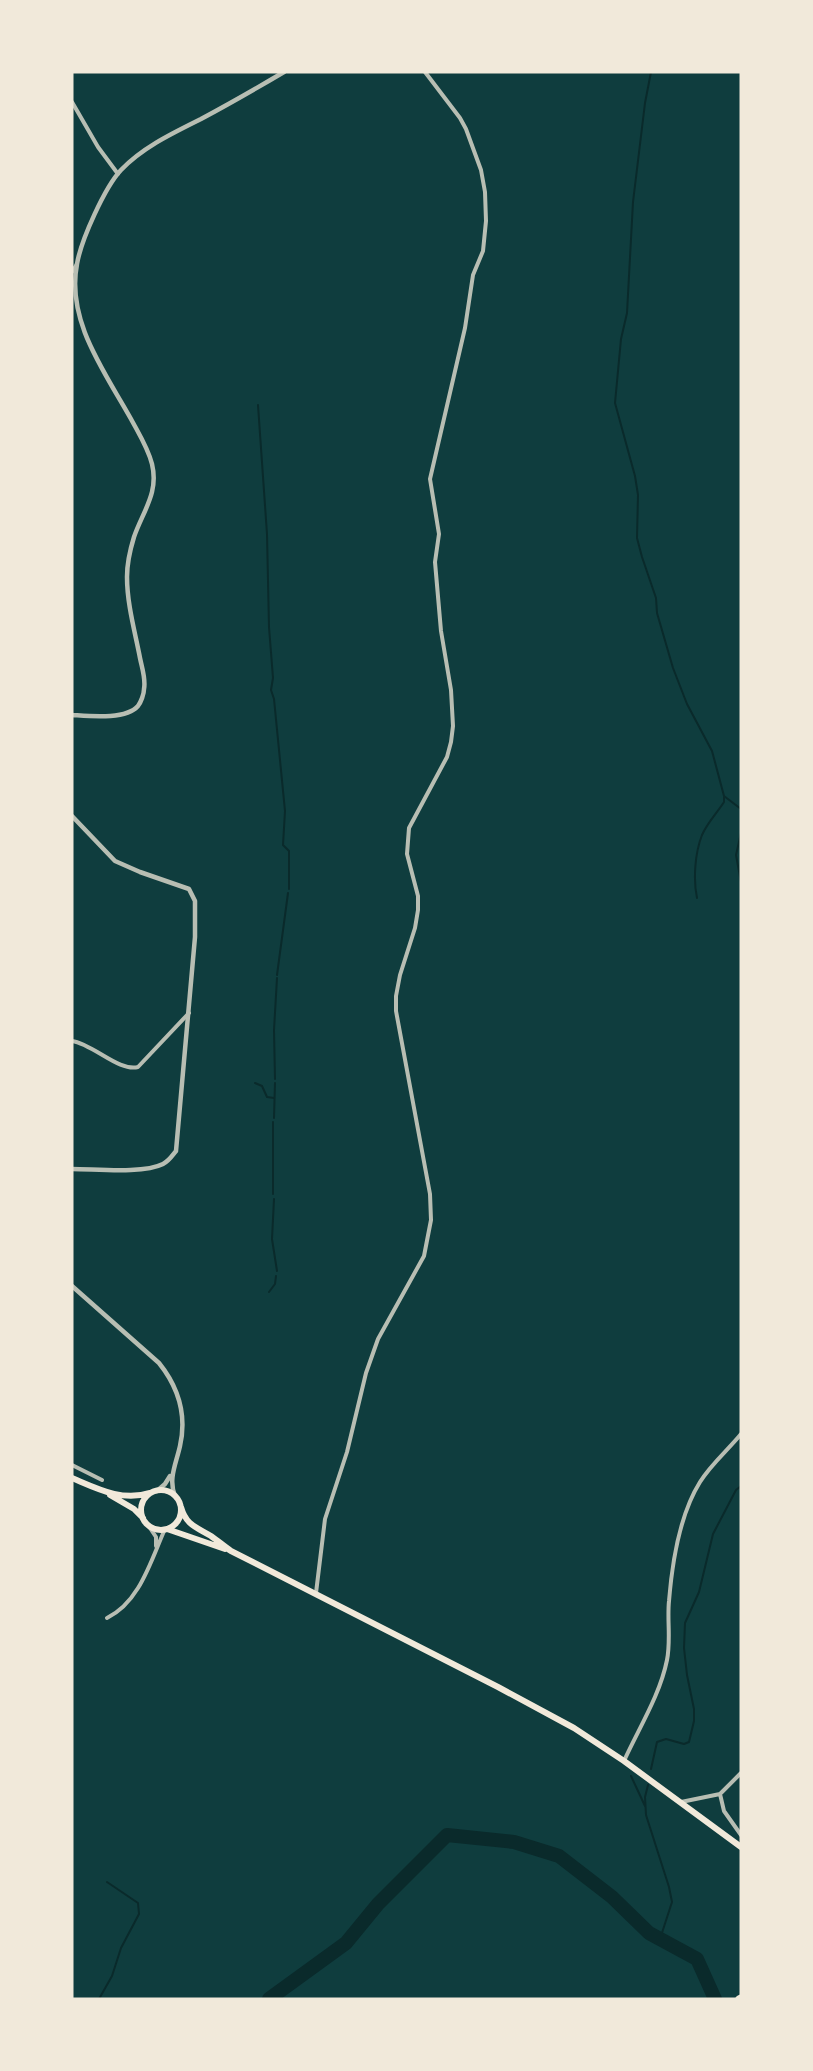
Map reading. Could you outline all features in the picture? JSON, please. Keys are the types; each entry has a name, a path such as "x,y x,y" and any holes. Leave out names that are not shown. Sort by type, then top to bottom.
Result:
{"main road":[{"path":"72,1478 101,1490 127,1497 167,1491 175,1496 185,1520 192,1527 212,1537 231,1551"},
{"path":"101,1490 134,1509 146,1522 159,1530 166,1529 231,1551 548,1713 624,1761 741,1847"},
{"path":"146,1522 142,1507 144,1500 155,1491"},
{"path":"166,1529 178,1520 181,1507"}],"street":[{"path":"72,272 93,221 118,174 143,151 284,72"},
{"path":"316,1593 325,1519 347,1452 366,1373 378,1339 424,1256 431,1220 430,1194 398,1030 396,996 418,910 418,896 407,854 409,828 447,757 453,735 451,690 441,631 435,562 439,534 430,479 433,458 465,328 473,275 483,250 486,221 481,170 466,129 424,72"},
{"path":"72,102 98,147 118,174"},
{"path":"72,715 110,716 131,711 142,699 145,680 131,615 127,578 129,557 135,536 154,491 147,448 86,338 75,284 77,264"},
{"path":"72,816 115,861 192,891 195,901 190,1013 176,1151 169,1160 161,1165 146,1169 72,1169"},
{"path":"72,1041 81,1042 122,1065 138,1067 190,1013"},
{"path":"72,1286 145,1350 169,1376 177,1391 182,1418 180,1446 167,1481 155,1491"},
{"path":"624,1761 637,1737 667,1661 671,1581 684,1519 699,1484 718,1458 741,1434"},
{"path":"72,1465 102,1480"},
{"path":"174,1465 171,1481 175,1496"},
{"path":"146,1522 156,1537 156,1553"},
{"path":"107,1618 125,1606 144,1577 166,1529"},
{"path":"681,1802 720,1794 741,1773"},
{"path":"720,1794 724,1811 741,1835"}],"waterway":[{"path":"651,72 633,202 627,313 621,339 615,403 635,476 638,495 637,538 656,598 657,613 673,668 687,704 712,751 724,796 741,809"},
{"path":"258,405 267,534 269,627 273,678 271,690 274,699 285,811 283,845 289,851 289,889"},
{"path":"697,898 695,874 700,842 707,826 724,802 724,797"},
{"path":"741,833 736,855 741,882"},
{"path":"277,975 288,893"},
{"path":"275,1079 274,1030 277,978"},
{"path":"255,1083 262,1086 267,1097 274,1098"},
{"path":"274,1118 275,1083"},
{"path":"273,1122 273,1194"},
{"path":"274,1199 272,1239 277,1271"},
{"path":"269,1292 275,1284 276,1276"},
{"path":"651,1769 657,1742 666,1739 684,1744 689,1742 694,1709 684,1648 685,1623 699,1592 713,1534 736,1490 741,1486"},
{"path":"631,1776 645,1806"},
{"path":"648,1785 645,1797 646,1815 672,1902 660,1939"},
{"path":"269,1999 346,1943 378,1904 447,1835 514,1842 559,1856 612,1897 649,1933 697,1959 715,1999"},
{"path":"99,1999 112,1976 121,1948 139,1914 138,1903 107,1882"}]}
